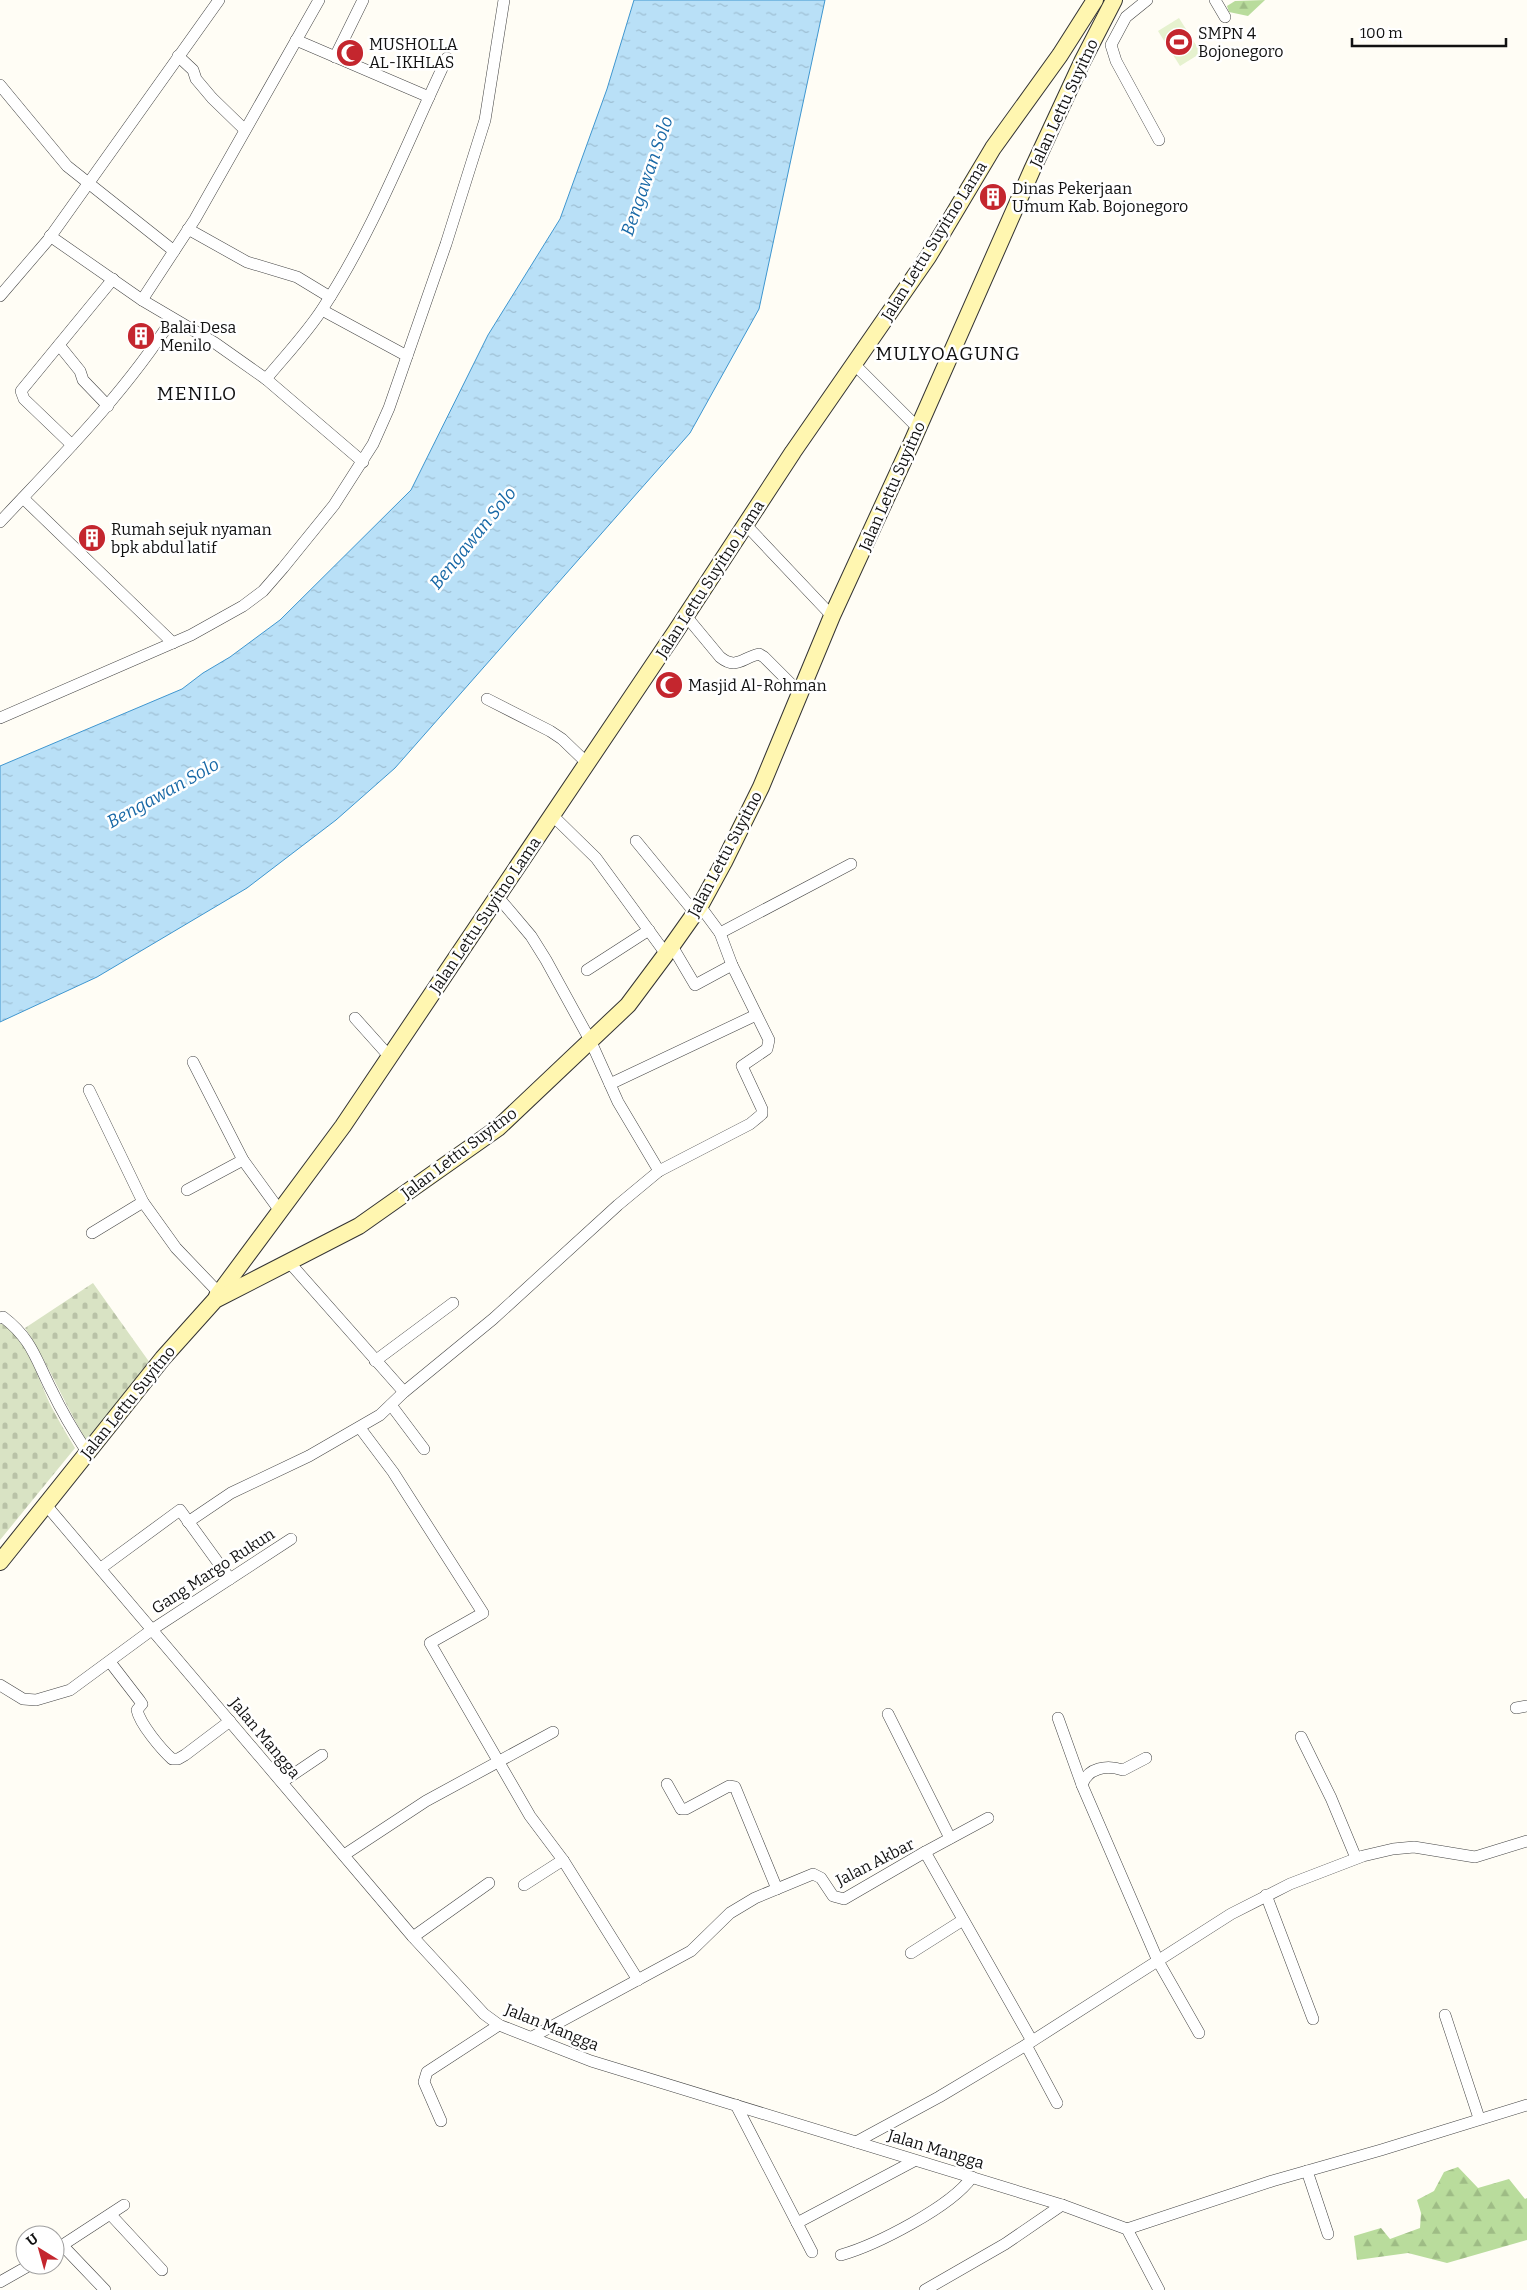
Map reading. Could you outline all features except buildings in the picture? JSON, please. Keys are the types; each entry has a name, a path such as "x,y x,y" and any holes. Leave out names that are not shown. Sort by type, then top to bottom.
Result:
{"main road":[{"name":"Jalan Lettu Suyitno Lama","path":"217,1297 343,1126 931,252 993,148 1060,55 1095,0"},
{"name":"Jalan Lettu Suyitno","path":"0,1562 181,1337 217,1297 359,1226 498,1128 628,1005 669,950 697,910 724,862 760,787 801,694 832,616 918,428 1032,170 1082,62 1114,0"},
{"path":"1060,55 1070,52 1082,62"},
{"path":"246,1256 242,1271 248,1276 260,1276"}],"street":[{"path":"0,296 50,236 218,0"},
{"path":"142,300 188,229 319,0"},
{"path":"335,57 363,0"},
{"path":"0,718 191,635 243,606 263,590 334,505 363,462 389,408 480,141 504,0"},
{"path":"1147,0 1126,17 1111,46 1116,60 1159,140"},
{"path":"1215,0 1225,16"},
{"path":"296,40 429,97"},
{"path":"178,56 193,70 196,79 212,98 244,130"},
{"path":"266,379 322,310 370,227 447,58"},
{"path":"0,85 67,166 174,251"},
{"path":"188,229 247,262 296,277 330,297"},
{"path":"50,236 142,300 215,343 266,379 363,462"},
{"path":"72,445 22,395 24,387 112,280"},
{"path":"322,310 407,356"},
{"path":"0,522 108,406 142,364 172,319"},
{"path":"58,345 80,370 83,380 108,406"},
{"path":"854,364 918,428"},
{"path":"23,498 173,643"},
{"path":"746,525 832,616"},
{"path":"686,616 726,662 733,664 759,654 801,694"},
{"path":"487,699 550,731 562,739 587,763"},
{"path":"552,815 596,858 649,930 669,950 695,985 732,965"},
{"path":"188,1522 231,1493 360,1428 392,1405 404,1392 493,1319 611,1211 659,1170 750,1124 762,1114 762,1109 742,1066 769,1045 769,1040 732,965 720,933 636,841"},
{"path":"720,933 851,864"},
{"path":"498,897 531,936 591,1042 618,1102 659,1170"},
{"path":"587,970 649,930"},
{"path":"610,1084 756,1016"},
{"path":"355,1018 389,1056"},
{"path":"193,1062 243,1160 280,1210"},
{"path":"89,1090 143,1202 176,1248 217,1297"},
{"path":"187,1190 243,1160"},
{"path":"92,1233 143,1202"},
{"path":"289,1262 404,1392"},
{"path":"375,1361 453,1304"},
{"path":"0,1318 3,1316 16,1327 34,1350 71,1427 87,1452"},
{"path":"392,1405 424,1449"},
{"path":"360,1428 404,1487 483,1613 430,1643 534,1823 564,1860 638,1980"},
{"name":"Jalan Mangga","path":"46,1505 413,1937 484,2014 499,2026 591,2061 1062,2205 1127,2230"},
{"path":"101,1568 180,1510 230,1579"},
{"name":"Gang Margo Rukun","path":"0,1685 23,1699 36,1700 70,1690 153,1630 291,1540"},
{"path":"110,1662 142,1704 137,1710 138,1716 156,1742 172,1759 178,1759 185,1755 230,1721"},
{"path":"888,1714 950,1838"},
{"path":"1058,1718 1082,1785 1158,1961 1199,2033"},
{"path":"344,1855 426,1801 553,1732"},
{"path":"1301,1737 1332,1798 1356,1858"},
{"path":"282,1782 322,1755"},
{"path":"1082,1785 1084,1780 1098,1768 1111,1767 1123,1770 1146,1758"},
{"path":"667,1784 681,1809 686,1809 729,1786 735,1787 777,1889"},
{"path":"925,1852 988,1818"},
{"path":"856,2142 939,2097 1029,2043 1232,1914 1266,1895 1356,1858 1393,1849 1414,1847 1475,1857 1527,1842"},
{"name":"Jalan Akbar","path":"532,2037 691,1951 730,1913 755,1898 813,1874 821,1878 832,1896 844,1899 925,1852 964,1920 1029,2043 1057,2103"},
{"path":"524,1885 564,1860"},
{"path":"413,1937 489,1883"},
{"path":"1266,1895 1313,2019"},
{"path":"911,1953 964,1920"},
{"path":"1445,2016 1479,2118"},
{"path":"441,2121 424,2082 428,2072 499,2026"},
{"path":"1159,2290 1127,2230 1308,2171 1382,2150 1527,2104"},
{"path":"736,2105 812,2252"},
{"path":"797,2223 914,2161"},
{"path":"1308,2171 1328,2234"},
{"path":"841,2255 860,2250 883,2239 943,2204 958,2194 972,2177"},
{"path":"65,2244 124,2205"},
{"path":"925,2290 1005,2244 1062,2205"},
{"path":"111,2215 162,2270"},
{"path":"65,2253 105,2290"},
{"path":"0,2282 15,2274"}],"green space":[{"path":"1265,0 1248,16 1229,12 1227,6 1235,1"},
{"name":"SMPN 4 Bojonegoro","path":"1179,18 1201,53 1180,66 1158,31"},
{"path":"93,1283 150,1363 86,1440 25,1328"},
{"path":"0,1323 9,1329 24,1348 52,1408 75,1448 0,1540"},
{"path":"1458,2167 1478,2188 1509,2179 1525,2199 1527,2198 1527,2240 1447,2263 1408,2253 1357,2260 1354,2236 1381,2228 1390,2239 1420,2228 1421,2213 1417,2200 1434,2191 1444,2172"}],"water":[{"name":"Bengawan Solo","path":"634,0 825,0 759,309 690,433 395,768 336,820 247,888 97,977 0,1022 0,766 182,689 203,673 230,657 280,620 411,490 488,335 560,219 607,89"}],"place":[{"name":"SMPN 4 Bojonegoro","path":"1179,42"},
{"name":"MUSHOLLA AL-IKHLAS","path":"350,53"},
{"name":"Dinas Pekerjaan Umum Kab. Bojonegoro","path":"993,197"},
{"name":"Balai Desa Menilo","path":"141,336"},
{"name":"Rumah sejuk nyaman bpk abdul latif","path":"92,538"},
{"name":"Masjid Al-Rohman","path":"669,685"}],"district":[{"name":"MULYOAGUNG","path":"948,353"},
{"name":"MENILO","path":"197,393"}]}
